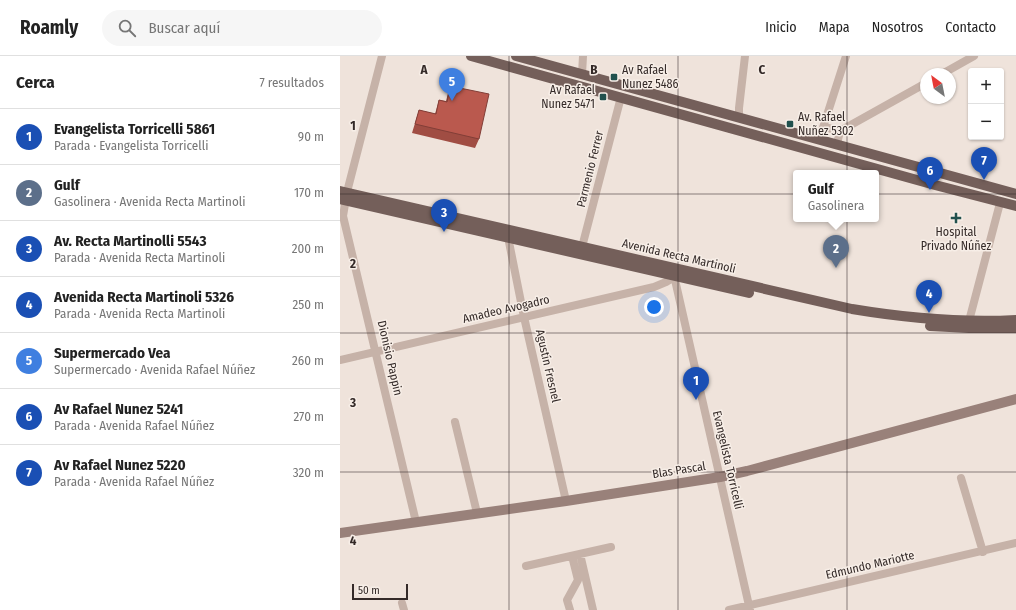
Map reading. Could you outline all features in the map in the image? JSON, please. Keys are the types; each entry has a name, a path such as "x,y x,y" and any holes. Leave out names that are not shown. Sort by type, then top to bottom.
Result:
{"main road":[{"path":"471,56 1016,206"},
{"path":"516,56 1016,194"},
{"path":"751,134 764,131 811,144 816,143 819,140"},
{"path":"837,144 838,152 845,160"},
{"name":"Avenida Recta Martinoli","path":"343,195 508,237 716,282 726,280 852,309 969,325 1016,320"},
{"name":"Avenida Recta Martinoli","path":"343,195 582,247 674,272 852,316 918,325 969,325 1016,328"},
{"name":"Blas Pascal","path":"340,533 566,501 720,477 1016,399"}],"street":[{"name":"Dionisio Pappin","path":"382,56 343,195 343,216 416,522"},
{"path":"582,74 584,56"},
{"path":"739,117 745,56"},
{"path":"819,140 846,56"},
{"path":"953,68 974,56"},
{"path":"824,127 840,131 920,86"},
{"name":"Parmenio Ferrer","path":"582,247 620,97"},
{"path":"837,144 840,131"},
{"path":"969,325 1000,202"},
{"name":"Agustín Fresnel","path":"508,237 524,317 566,501"},
{"name":"Amadeo Avogadro","path":"340,360 654,287 666,282 674,272"},
{"name":"Evangelista Torricelli","path":"674,272 749,608"},
{"path":"455,422 477,513"},
{"path":"961,478 983,552"},
{"name":"Edmundo Mariotte","path":"729,610 749,608 1016,543"},
{"path":"526,566 611,547"},
{"path":"576,555 582,579 593,610"},
{"path":"570,610 567,600 582,579"}],"building":[{"path":"450,86 489,94 479,139 415,124 419,110 436,114 439,100 447,102"}],"place":[{"name":"Av Rafael Nunez 5486","path":"614,77"},
{"name":"Av Rafael Nunez 5471","path":"603,97"},
{"name":"Supermercado Vea","path":"452,101"},
{"name":"Av. Rafael Nuñez 5302","path":"790,124"},
{"name":"Av Rafael Nunez 5220","path":"984,180"},
{"name":"Av Rafael Nunez 5241","path":"930,190"},
{"name":"Hospital Privado Núñez","path":"956,218"},
{"name":"Av. Recta Martinolli 5543","path":"444,232"},
{"name":"Gulf","path":"836,268"},
{"name":"Avenida Recta Martinoli 5326","path":"929,313"},
{"name":"Evangelista Torricelli 5861","path":"696,400"}]}
